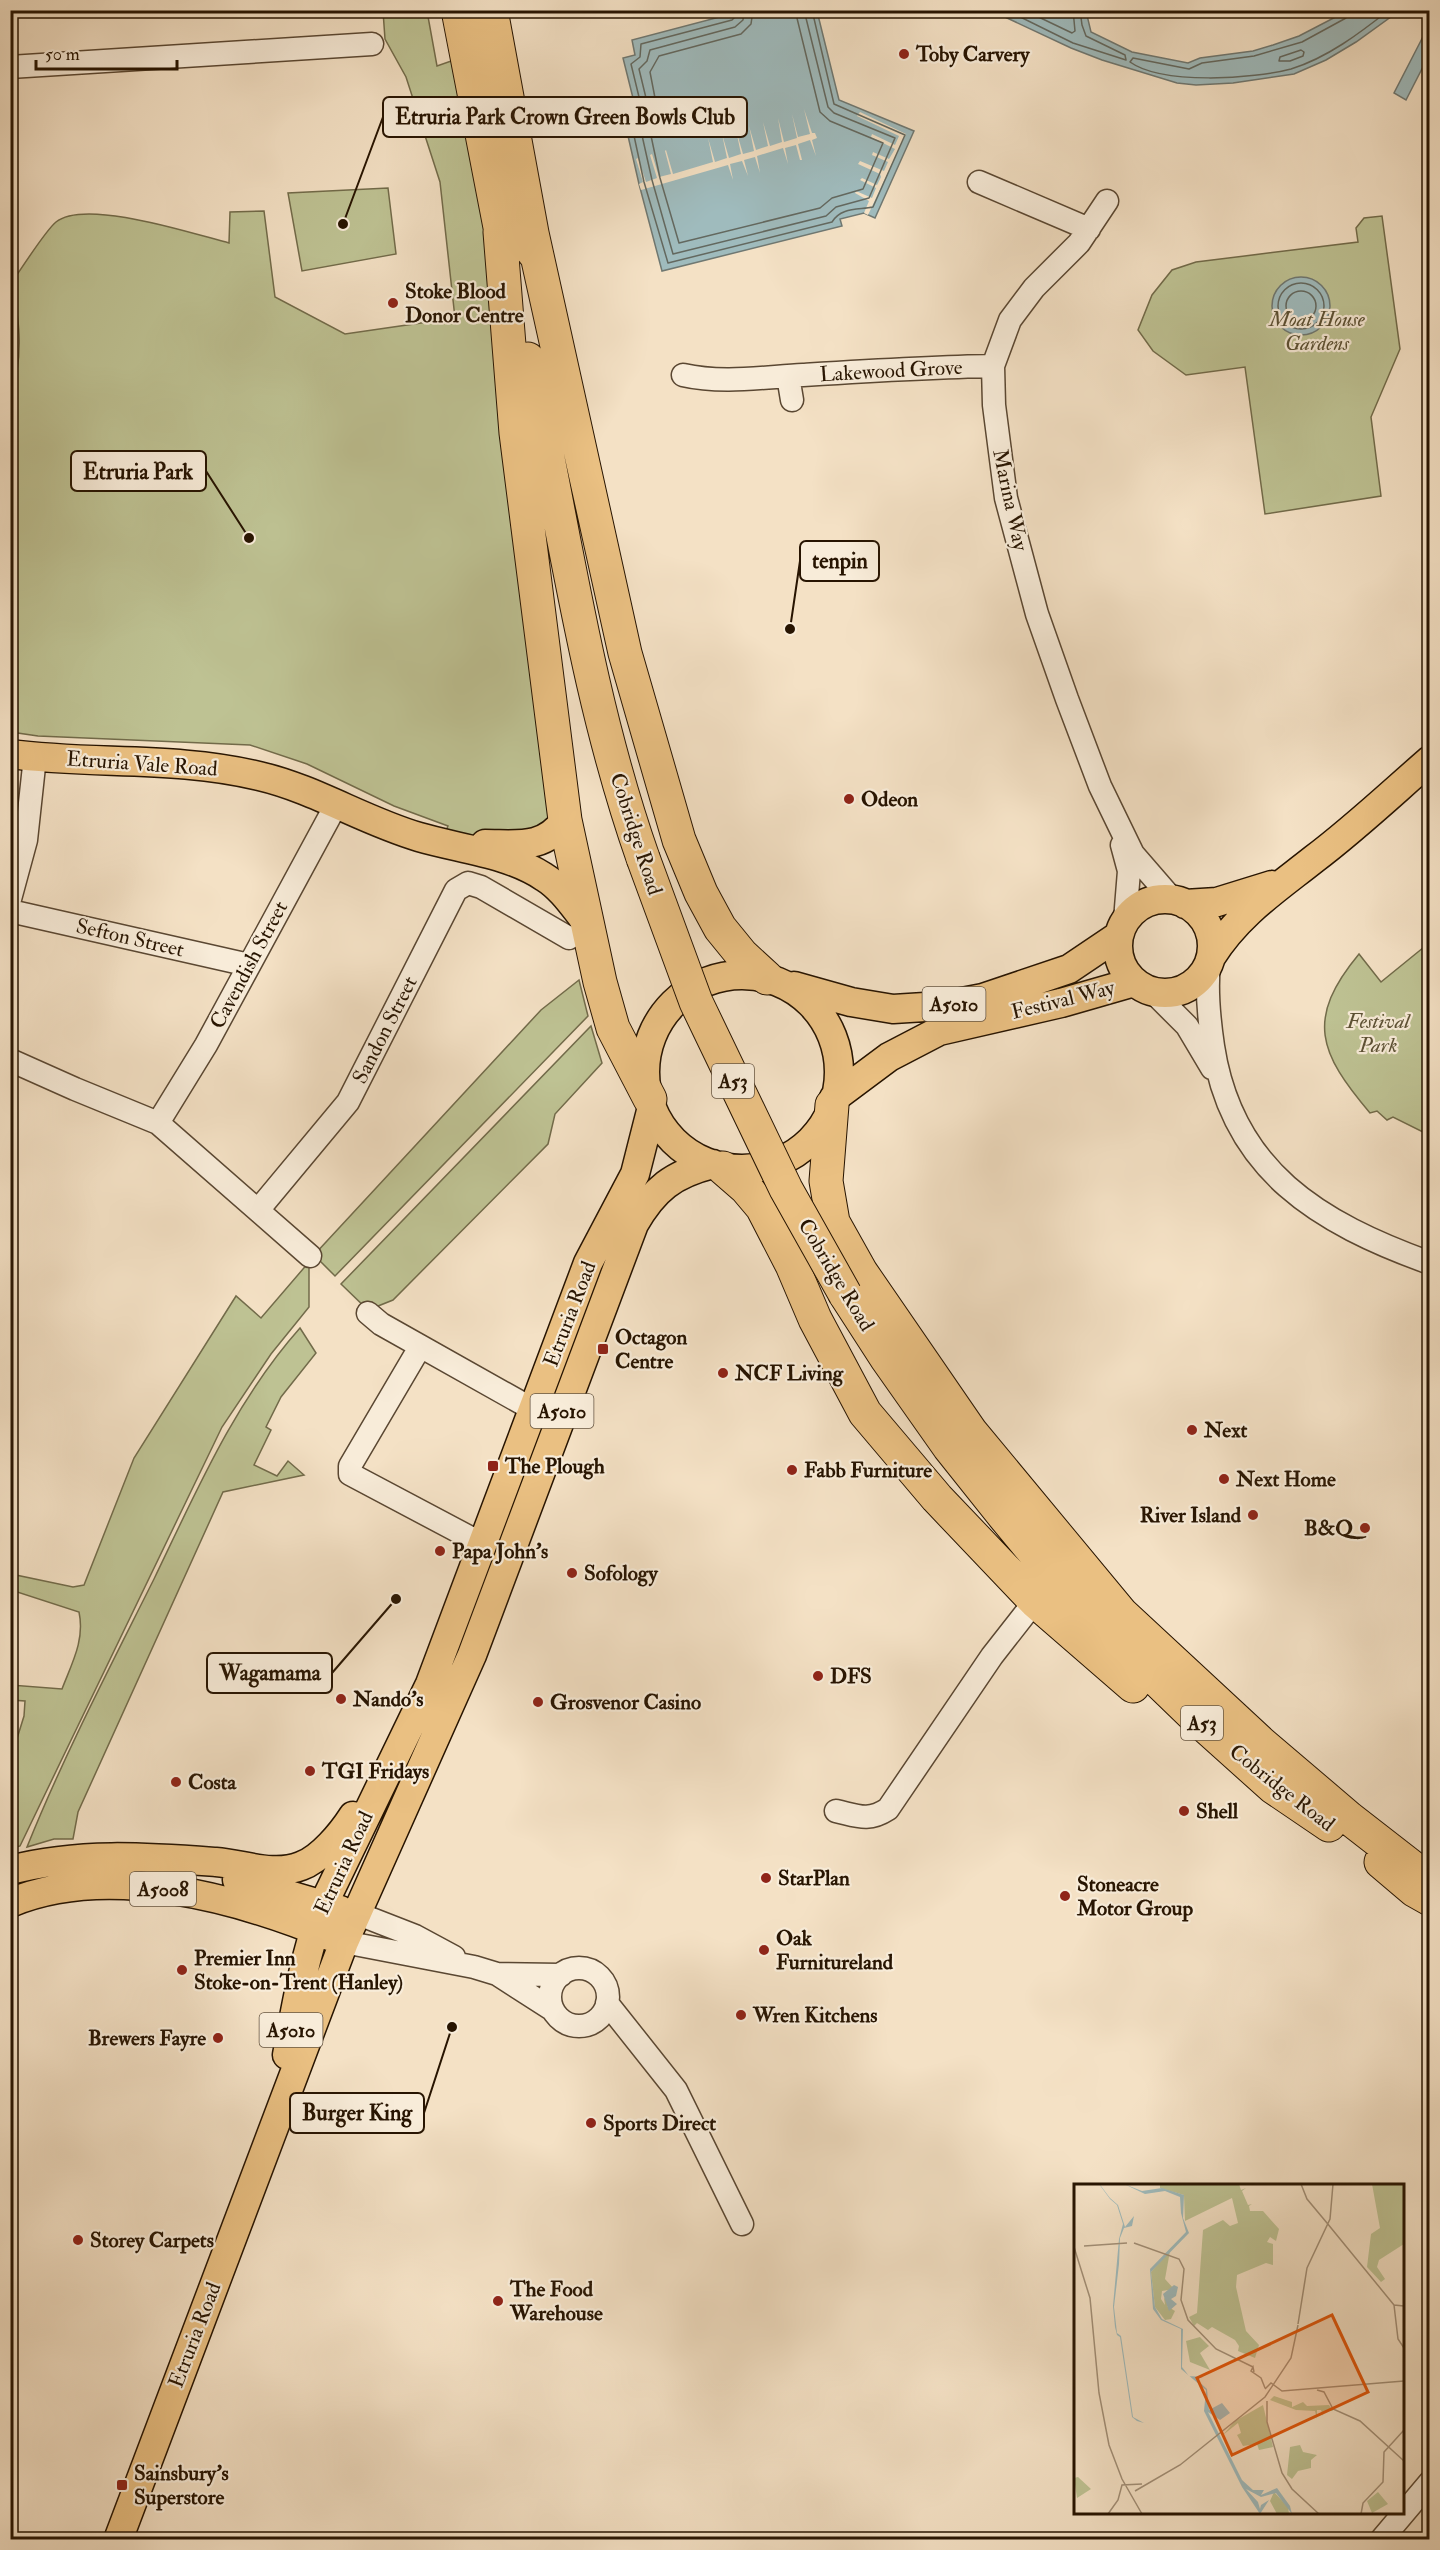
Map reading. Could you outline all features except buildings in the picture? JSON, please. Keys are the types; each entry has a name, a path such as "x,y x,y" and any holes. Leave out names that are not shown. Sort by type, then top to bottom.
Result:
{"highway":[{"name":"A53","path":"458,10 500,232 550,461"},
{"name":"A53","path":"491,10 532,233 550,461"},
{"path":"500,232 516,433 578,931 613,1028 651,1103"},
{"path":"532,233 625,653 679,840 705,901 724,935 772,980"},
{"name":"Cobridge Road","path":"550,461 577,613 597,704 625,807 643,858 696,1002 786,1189 845,1294 887,1359 949,1447 1074,1599 1195,1717 1273,1787 1374,1856 1414,1890 1430,1899"},
{"path":"833,1101 826,1181 833,1222 861,1272 971,1432 1121,1613 1261,1743 1349,1818 1421,1871"},
{"path":"718,1166 746,1188 762,1207 792,1265 815,1319 865,1413 937,1498 1035,1600 1174,1719 1273,1787"},
{"path":"1374,1856 1421,1871"}],"main road":[{"name":"Etruria Vale Road","path":"23,755 102,762 185,763 257,775 294,785 382,825 441,843"},
{"name":"A5010","path":"1143,987 1175,993 1184,990 1197,980 1239,921 1282,881 1314,860 1430,760"},
{"path":"441,843 532,843 550,837 565,820"},
{"path":"441,843 520,863 555,885 578,931"},
{"name":"A5010","path":"1121,928 1136,909 1147,902 1217,902 1282,881"},
{"path":"1178,901 1202,916 1209,930 1212,946 1210,960"},
{"path":"1121,928 1118,953 1120,961 1123,969 1143,987"},
{"name":"Festival Way","path":"772,980 850,1002 893,1009 941,1006 983,998 1069,969 1121,928"},
{"path":"747,975 772,980 796,991 809,1002 828,1028 838,1065 833,1101 822,1124 813,1135 783,1159 756,1168 718,1166 694,1155 676,1142 660,1122 651,1103 645,1079 648,1051 654,1030 672,1005 687,992 716,978 747,975"},
{"name":"Festival Way","path":"833,1101 889,1057 939,1031 1143,987"},
{"name":"Etruria Road","path":"118,2540 344,1942 467,1665 547,1413 588,1263 635,1174 651,1103"},
{"name":"Etruria Road","path":"272,2131 300,1986 318,1917 430,1684 484,1545 644,1206 672,1179 690,1170 718,1166"},
{"name":"A5008","path":"10,1870 75,1858 154,1858 225,1863 266,1871 302,1866 338,1839 399,1747"},
{"path":"154,1858 318,1917 344,1942"},
{"name":"A5008","path":"10,1903 50,1890 79,1885 123,1886 165,1890 318,1917"},
{"path":"318,1917 356,1913"}],"street":[{"path":"10,67 372,44"},
{"path":"979,182 1089,229"},
{"name":"Marina Way","path":"1107,201 1079,243 1034,288 1010,320 993,366 994,405 1001,472 1029,583 1067,699 1115,821 1132,854 1178,901"},
{"name":"Lakewood Grove","path":"683,375 696,378 731,379 929,367 993,366"},
{"name":"Lakewood Grove","path":"788,376 792,400"},
{"path":"10,899 27,840 23,755"},
{"name":"Cavendish Street","path":"158,1123 206,1045 336,805"},
{"name":"Marina Way","path":"1115,821 1129,871 1121,928"},
{"name":"Sandon Street","path":"259,1209 348,1102 456,890 461,885 475,884 517,896 578,931"},
{"name":"Sefton Street","path":"10,911 249,965"},
{"path":"1210,960 1207,988 1218,1077"},
{"path":"1143,987 1187,1026 1218,1077 1245,1140 1269,1171 1295,1195 1359,1235 1430,1263"},
{"path":"10,1060 158,1123 310,1256"},
{"path":"368,1313 381,1324 420,1347 547,1413"},
{"path":"420,1347 350,1466 350,1474 484,1545"},
{"path":"836,1811 860,1817 875,1817 888,1809 992,1656 1035,1600"},
{"path":"356,1913 415,1936 474,1967"},
{"path":"344,1942 474,1967 497,1974 553,2010 566,2024 576,2026 588,2025 602,2011 604,1983 590,1971 579,1968 569,1970 561,1975 550,1991 553,2010"},
{"path":"497,1974 561,1975"},
{"path":"602,2011 630,2033 676,2090 742,2224"},
{"path":"1404,2513 1430,2482"},
{"path":"1381,2540 1403,2514"}],"green space":[{"path":"383,11 427,11 437,66 454,60 496,279 549,821 542,831 441,843 448,826 394,806 307,764 250,745 38,736 11,732 10,399 19,354 17,312 12,282 51,227 56,222 70,216 90,214 140,220 229,243 230,212 264,211 275,297 345,334 455,318 440,182 406,77 385,39"},
{"path":"388,188 396,254 302,271 288,193"},
{"name":"Moat House Gardens","path":"1382,216 1400,349 1371,417 1381,496 1265,514 1245,367 1186,375 1153,351 1138,330 1152,295 1172,270 1196,262 1358,242 1356,228 1364,218"},
{"name":"Festival Park","path":"1429,943 1429,1135 1393,1117 1387,1120 1377,1111 1370,1113 1339,1072 1330,1053 1325,1035 1325,1017 1331,998 1342,977 1359,954 1381,982"},
{"path":"579,980 588,1016 335,1276 314,1255 541,1010"},
{"path":"591,1026 602,1063 555,1114 548,1144 393,1300 368,1310 341,1284"},
{"path":"309,1262 309,1307 271,1354 222,1427 20,1846 11,1849 10,1761 24,1716 25,1701 11,1700 11,1685 62,1689 77,1651 80,1622 79,1612 11,1590 11,1574 73,1587 84,1585 134,1458 236,1296 261,1318"},
{"path":"300,1328 316,1353 281,1397 266,1427 271,1430 254,1465 277,1476 288,1461 304,1475 223,1492 78,1812 73,1839 54,1839 27,1847 88,1712 218,1448 256,1386"}],"water":[{"path":"730,11 817,11 839,100 914,131 875,218 864,213 840,219 842,226 662,271 620,101 633,98 623,58 635,55 632,40 731,14"},
{"path":"992,11 1086,11 1091,32 1132,52 1188,63 1200,58 1253,51 1273,45 1299,36 1347,11 1399,11 1326,60 1294,74 1233,83 1196,85 1177,83 1102,60"},
{"path":"1429,25 1429,55 1406,100 1394,93"},
{"path":"1301,277 1317,282 1325,290 1330,306 1325,322 1317,330 1301,335 1285,330 1277,322 1272,306 1277,290 1285,282"}],"pier":[{"path":"804,109 812,133 815,133 817,138 812,140 816,156 810,140 798,144 802,160 800,160 796,145 785,148 788,164 783,148 757,156 760,173 755,157 744,160 748,176 742,161 730,164 733,180 728,165 641,190 639,184 643,182 636,159 638,158 646,182 657,178 650,155 652,154 659,177 671,174 666,150 673,174 713,162 708,138 715,162 727,158 722,134 729,158 741,154 736,130 743,154 754,151 749,126 756,150 768,146 763,122 770,146 782,142 778,118 784,142 797,138 792,114 798,137 810,134"},
{"path":"860,112 906,134 868,215 864,213 869,201 855,193 856,191 872,198 876,188 860,180 862,178 877,185 881,177 880,174 858,164 860,161 884,171 888,162 872,155 873,152 889,159 895,149 871,137 872,134 895,145 899,136 857,116"}],"place":[{"name":"Toby Carvery","path":"904,54"},
{"name":"Etruria Park Crown Green Bowls Club","path":"343,224"},
{"name":"Stoke Blood Donor Centre","path":"393,303"},
{"name":"Etruria Park","path":"249,538"},
{"name":"tenpin","path":"790,629"},
{"name":"Odeon","path":"849,799"},
{"name":"Octagon Centre","path":"603,1349"},
{"name":"NCF Living","path":"723,1373"},
{"name":"Next","path":"1192,1430"},
{"name":"The Plough","path":"493,1466"},
{"name":"Fabb Furniture","path":"792,1470"},
{"name":"Next Home","path":"1224,1479"},
{"name":"River Island","path":"1253,1515"},
{"name":"B&Q","path":"1365,1528"},
{"name":"Papa John's","path":"440,1551"},
{"name":"Sofology","path":"572,1573"},
{"name":"Wagamama","path":"396,1599"},
{"name":"DFS","path":"818,1676"},
{"name":"Nando's","path":"341,1699"},
{"name":"Grosvenor Casino","path":"538,1702"},
{"name":"TGI Fridays","path":"310,1771"},
{"name":"Costa","path":"176,1782"},
{"name":"Shell","path":"1184,1811"},
{"name":"StarPlan","path":"766,1878"},
{"name":"Stoneacre Motor Group","path":"1065,1896"},
{"name":"Oak Furnitureland","path":"764,1950"},
{"name":"Premier Inn Stoke-on-Trent (Hanley)","path":"182,1970"},
{"name":"Wren Kitchens","path":"741,2015"},
{"name":"Burger King","path":"452,2027"},
{"name":"Brewers Fayre","path":"218,2038"},
{"name":"Sports Direct","path":"591,2123"},
{"name":"Storey Carpets","path":"78,2240"},
{"name":"The Food Warehouse","path":"498,2301"},
{"name":"Sainsbury's Superstore","path":"122,2485"}]}
